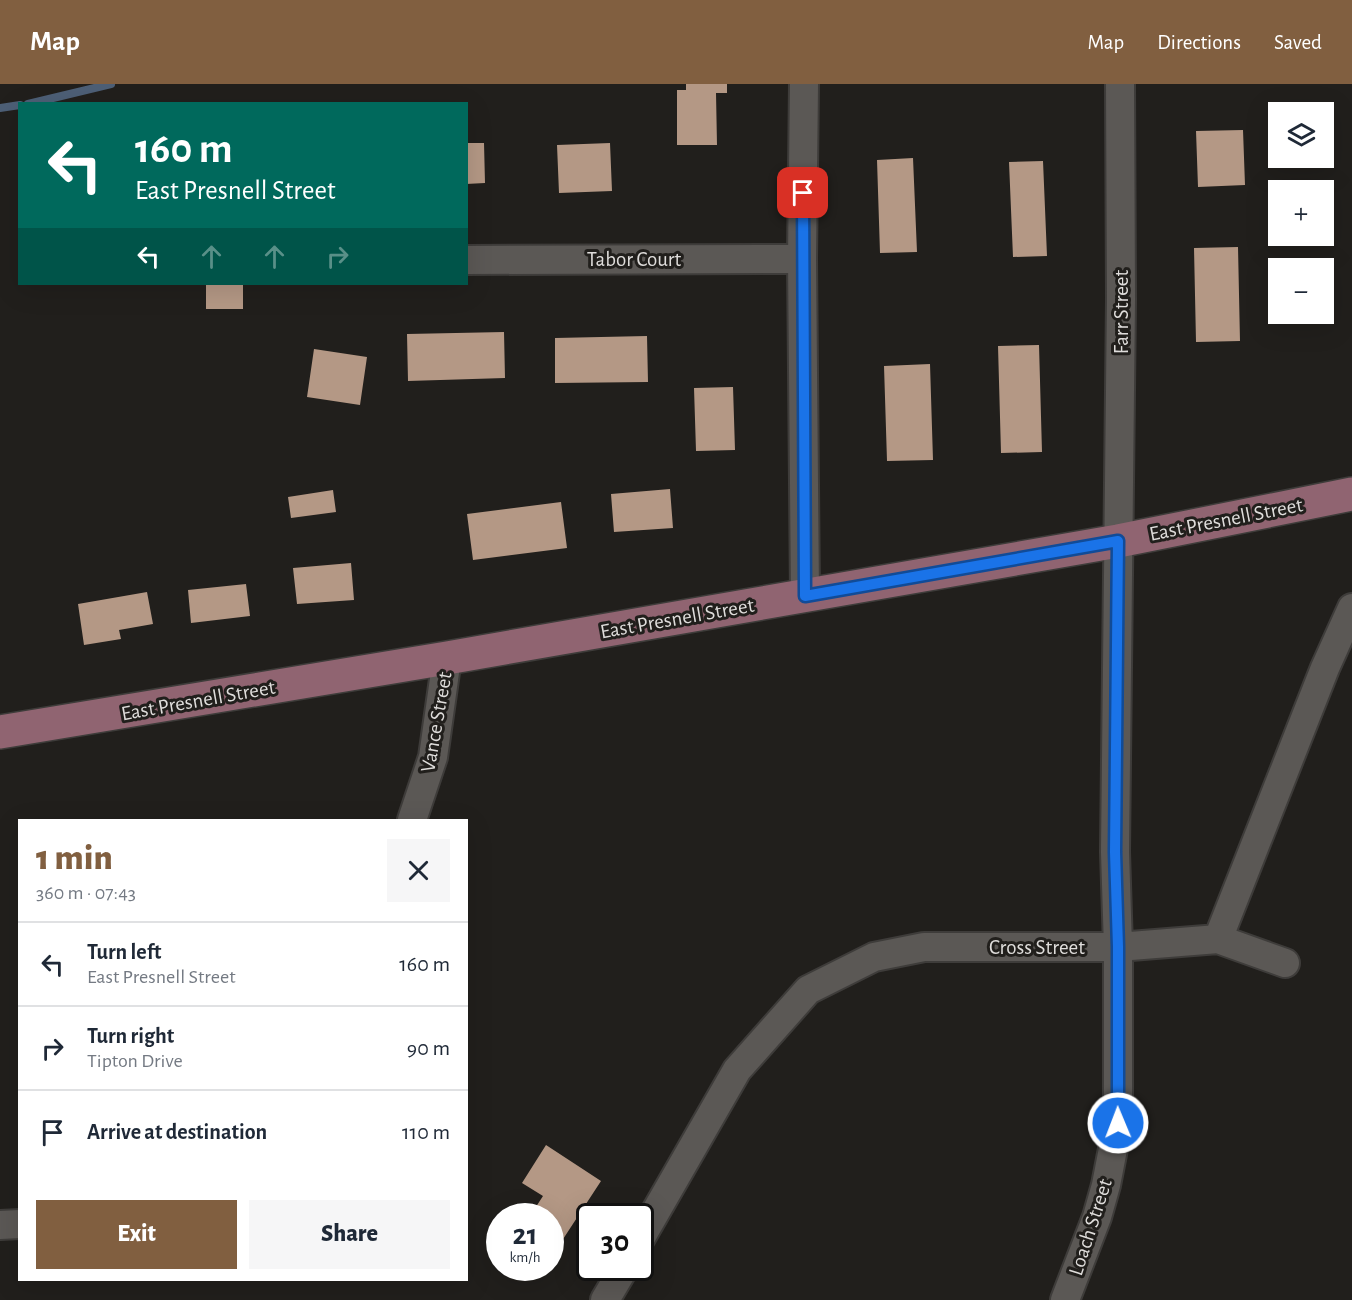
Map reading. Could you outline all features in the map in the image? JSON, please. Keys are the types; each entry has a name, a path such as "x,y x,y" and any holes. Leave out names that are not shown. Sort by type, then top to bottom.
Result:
{"main road":[{"name":"East Presnell Street","path":"0,732 447,658 1118,541 1352,494"}],"street":[{"path":"804,84 802,259 805,596"},
{"name":"Farr Street","path":"1118,541 1121,299 1120,84"},
{"name":"Tabor Court","path":"468,260 802,259"},
{"name":"Loach Street","path":"1065,1300 1097,1217 1106,1185 1118,1123 1118,947 1115,841 1118,541"},
{"path":"1285,963 1218,939 1325,668 1352,608"},
{"name":"Vance Street","path":"412,819 433,757 447,658"},
{"name":"Cross Street","path":"654,1215 737,1070 808,990 874,957 924,947 1118,947 1218,939"},
{"path":"0,1225 18,1224"},
{"path":"605,1300 616,1281"}],"building":[{"path":"686,84 727,84 727,93 716,93 717,145 677,145 677,90 686,90"},
{"path":"1243,130 1245,185 1198,187 1196,131"},
{"path":"468,143 484,143 485,183 468,184"},
{"path":"610,143 612,191 559,193 557,145"},
{"path":"913,158 917,252 880,253 877,160"},
{"path":"1043,161 1047,256 1013,257 1009,162"},
{"path":"1238,247 1240,341 1196,342 1194,248"},
{"path":"206,285 243,285 243,309 206,309"},
{"path":"504,332 505,378 408,381 407,334"},
{"path":"647,336 648,382 555,383 555,338"},
{"path":"1039,345 1042,452 1001,453 998,346"},
{"path":"314,349 367,357 360,405 307,397"},
{"path":"930,364 933,460 887,461 884,366"},
{"path":"733,387 735,450 696,451 694,388"},
{"path":"670,489 673,528 614,532 611,494"},
{"path":"333,490 336,512 291,518 288,497"},
{"path":"561,502 567,548 473,560 467,514"},
{"path":"351,563 354,600 297,604 293,568"},
{"path":"246,584 250,616 191,623 188,590"},
{"path":"147,592 153,624 119,630 121,639 84,645 78,604"},
{"path":"546,1145 601,1181 587,1203 576,1203 576,1219 564,1238 564,1203 538,1203 543,1196 522,1183"}],"waterway":[{"path":"36,102 111,84"},
{"path":"0,108 18,105"}],"route":[{"path":"803,193 805,596 1118,541 1115,852 1118,947 1118,1123"}]}
